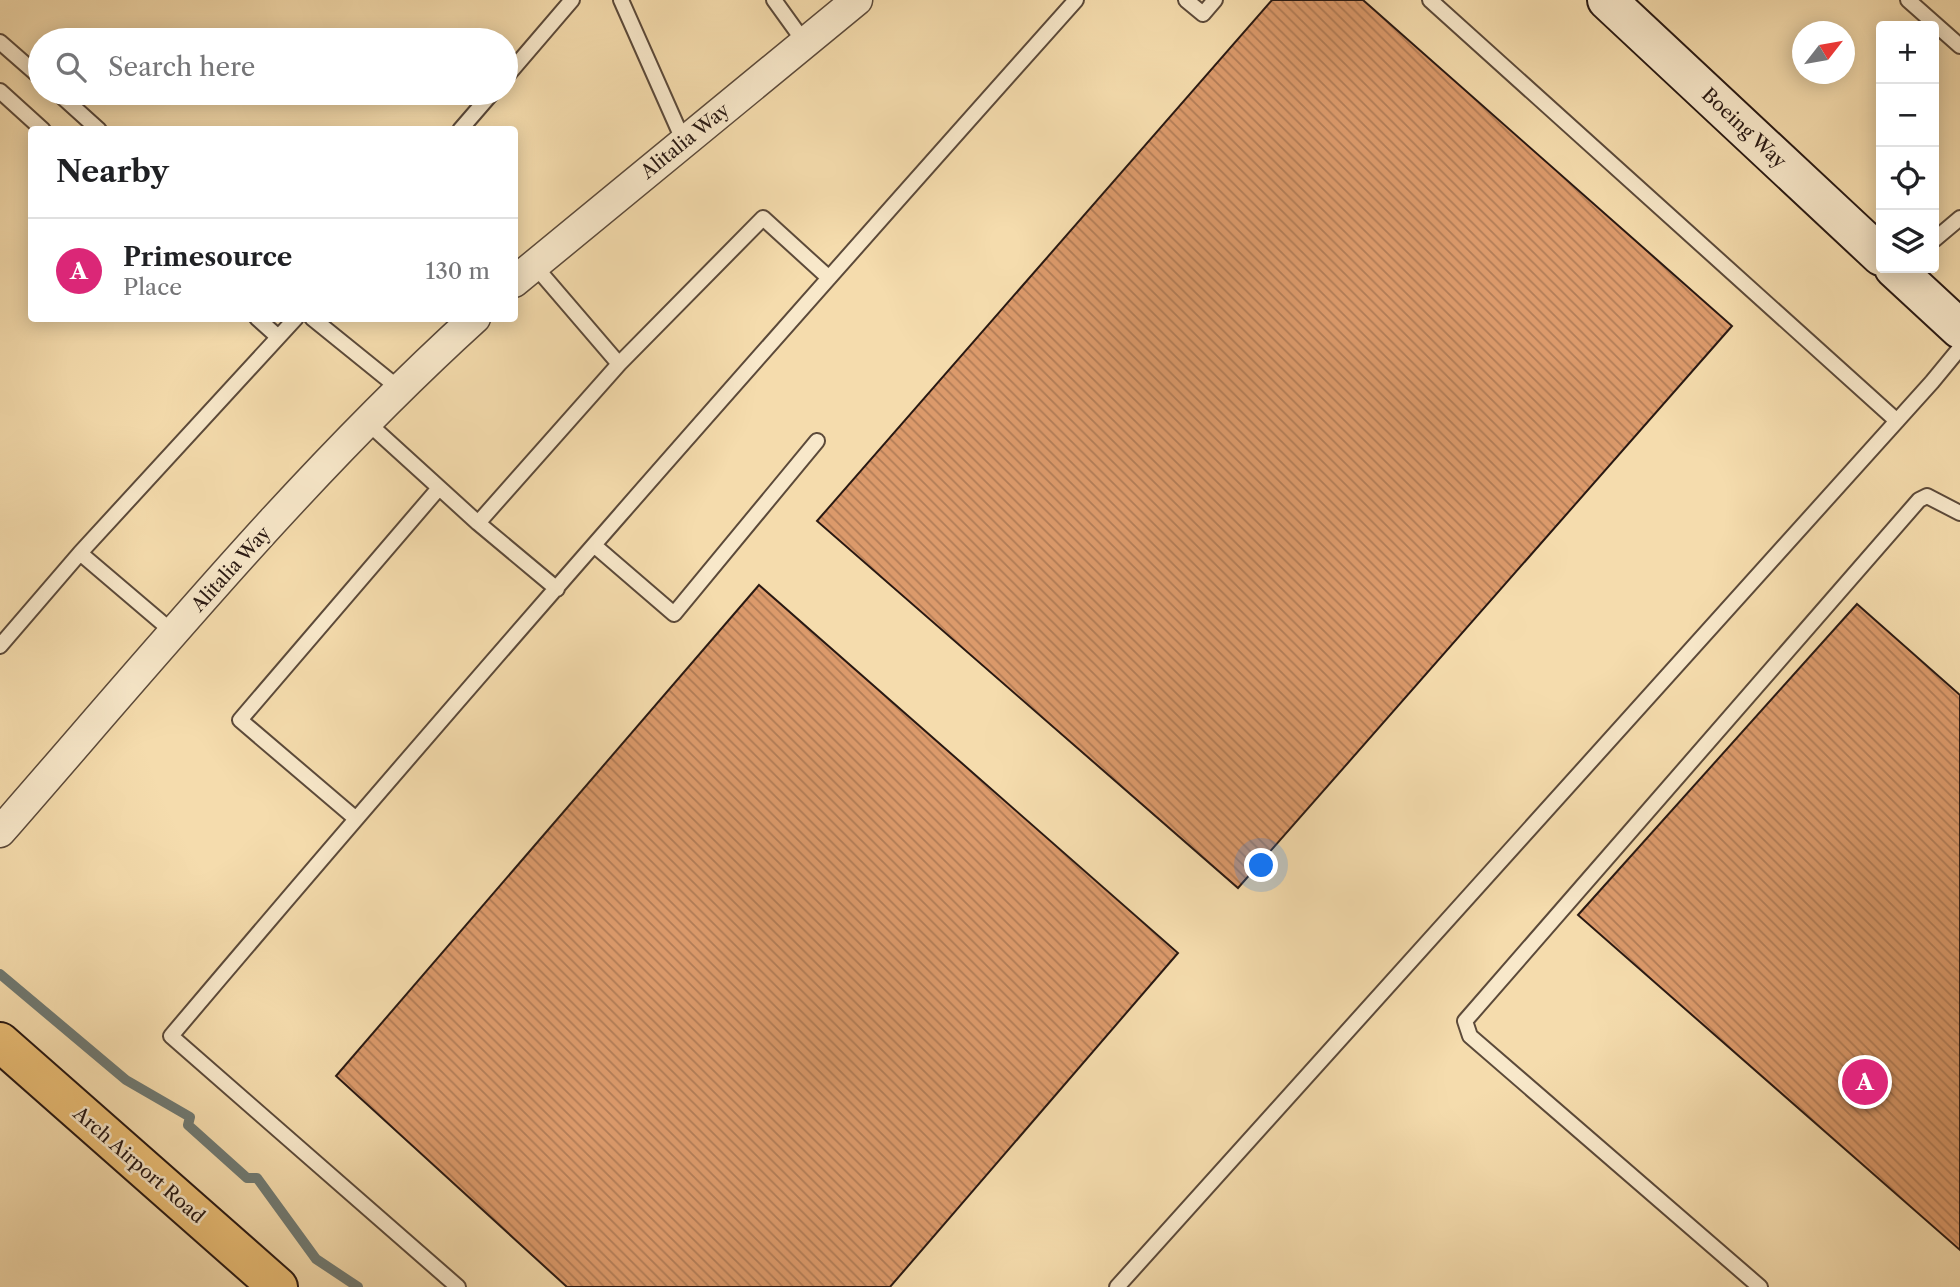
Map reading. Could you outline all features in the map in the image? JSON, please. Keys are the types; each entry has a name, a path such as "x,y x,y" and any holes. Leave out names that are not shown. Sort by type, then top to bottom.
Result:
{"main road":[{"name":"Arch Airport Road","path":"0,1042 278,1287"}],"street":[{"name":"Alitalia Way","path":"524,274 857,0"},
{"name":"Boeing Way","path":"1608,0 1876,249"},
{"name":"Boeing Way","path":"1901,273 1960,329"},
{"name":"Alitalia Way","path":"0,832 268,527 471,322"}],"lane":[{"path":"518,63 572,0"},
{"path":"621,0 684,142"},
{"path":"774,0 805,43"},
{"path":"458,1287 171,1037 355,818 1076,0"},
{"path":"1186,0 1203,15 1215,0"},
{"path":"1430,0 1897,421"},
{"path":"1908,0 1960,46"},
{"path":"0,42 28,66"},
{"path":"0,91 39,126"},
{"path":"71,105 95,126"},
{"path":"463,126 482,105"},
{"path":"478,523 619,363 762,218 829,278"},
{"path":"1939,236 1960,218"},
{"path":"524,274 619,363"},
{"path":"261,322 277,336"},
{"path":"0,646 80,553 292,322"},
{"path":"317,322 401,390"},
{"path":"1117,1287 1960,348"},
{"path":"368,423 478,523 557,589"},
{"path":"594,546 674,614 817,441"},
{"path":"355,818 240,720 439,488"},
{"path":"1760,1287 1470,1036 1465,1021 1919,500 1927,496 1960,513"},
{"path":"80,553 174,633"}],"building":[{"path":"1272,0 1363,0 1732,326 1238,888 817,521"},
{"path":"759,585 1178,953 890,1287 567,1287 336,1076"},
{"path":"1857,604 1960,695 1960,1250 1578,915"}],"waterway":[{"path":"0,974 126,1080 190,1117 188,1125 247,1178 257,1178 316,1259 358,1287"}],"place":[{"name":"Primesource","path":"1865,1082"}]}
